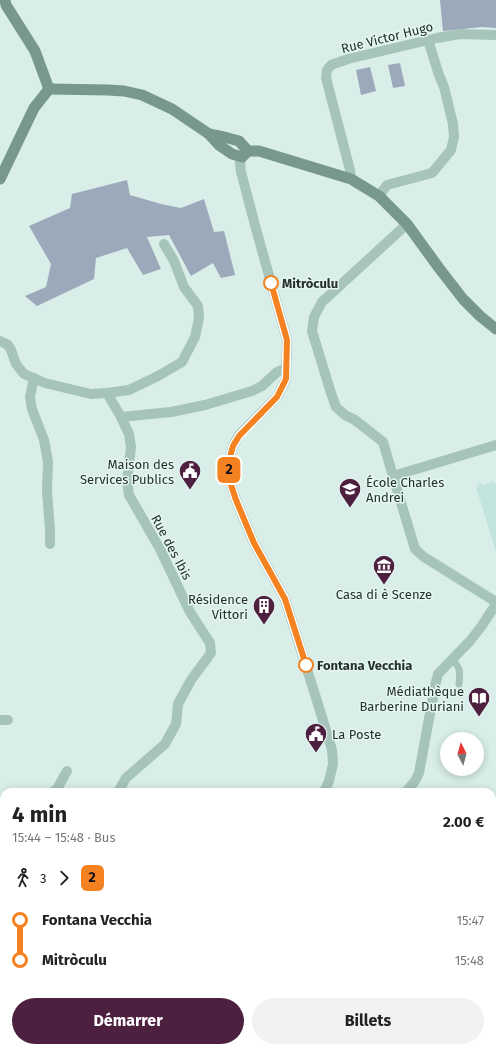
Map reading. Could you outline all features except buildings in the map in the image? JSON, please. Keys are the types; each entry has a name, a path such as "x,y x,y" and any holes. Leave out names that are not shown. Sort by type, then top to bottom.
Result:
{"main road":[{"path":"5,0 6,5 35,51 49,89"},
{"path":"49,89 124,91 142,95 172,109 209,134 219,145 232,154 245,154 259,151 351,179 379,196 407,224 438,268 463,299 496,329"},
{"path":"0,179 34,108 49,89"}],"street":[{"name":"Rue Victor Hugo","path":"351,179 326,78 327,70 331,65 348,59 460,34 496,35"},
{"path":"379,196 387,185 432,173 450,150 454,137 454,124 444,87 428,40"},
{"path":"245,154 240,163 243,179 287,340 286,379 277,397 239,436 233,446 229,468 230,482 254,543 285,599 322,715 332,750 333,764 326,788"},
{"path":"407,224 322,302 314,317 312,331 336,407 383,442 415,549 424,557 496,603 481,627 438,674 419,773 410,788"},
{"path":"0,341 8,345 16,364 24,374 46,383 92,394 107,394 129,390 182,362 195,337 200,318 198,306 184,287 174,261 164,244"},
{"path":"121,418 171,412 252,392 262,386 276,372 286,368"},
{"path":"34,378 30,398 32,410 44,440 48,462 47,491 50,544"},
{"name":"Rue des Ibis","path":"107,394 130,434 132,447 127,481 129,496 160,549 190,612 210,644 211,654 191,680 178,704 176,724 165,744 126,778 120,788"},
{"path":"393,476 496,445"},
{"path":"452,659 460,669 459,684"},
{"path":"58,788 67,771"}],"shaded area":[{"path":"440,0 496,0 496,28 482,27 443,31"},
{"path":"400,63 405,86 393,88 388,65"},
{"path":"370,67 376,91 361,95 356,70"},
{"path":"127,180 130,195 161,204 181,208 204,199 214,232 224,231 235,275 221,278 213,263 191,276 169,235 147,237 161,269 143,275 127,248 96,258 94,279 37,306 25,296 46,287 51,264 29,226 70,208 72,194"},
{"path":"494,481 496,484 496,552 476,487 481,483 482,485"}],"bus line":[{"name":"2","path":"271,283 287,340 286,379 277,397 239,436 233,446 229,468 230,482 254,543 285,599 306,665"}],"place":[{"name":"Mitròculu","path":"271,283"},
{"name":"Maison des Services Publics","path":"190,490"},
{"name":"École Charles Andrei","path":"350,508"},
{"name":"Casa di è Scenze","path":"384,586"},
{"name":"Résidence Vittori","path":"264,626"},
{"name":"Fontana Vecchia","path":"306,665"},
{"name":"Médiathèque Barberine Duriani","path":"479,718"},
{"name":"La Poste","path":"316,754"}]}
